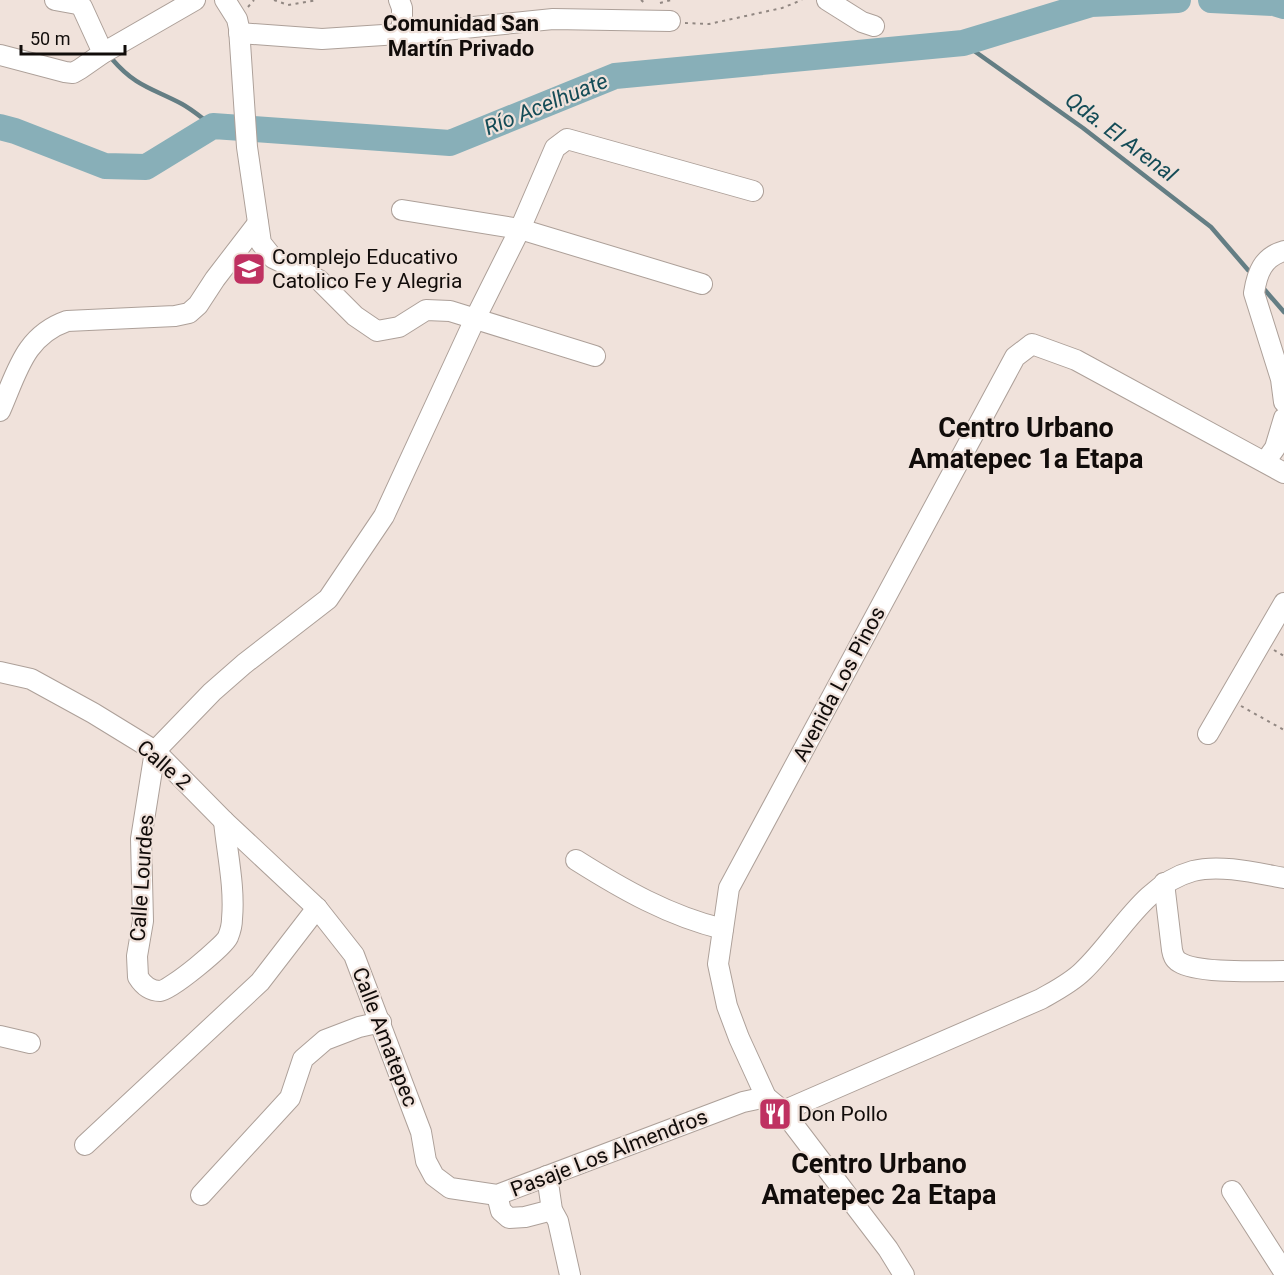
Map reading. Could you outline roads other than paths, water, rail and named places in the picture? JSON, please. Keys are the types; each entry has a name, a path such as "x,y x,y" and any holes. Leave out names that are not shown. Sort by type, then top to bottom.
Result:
{"street":[{"path":"55,0 82,7 103,53"},
{"path":"0,55 69,73 78,71 103,53 195,0"},
{"path":"225,0 237,20 239,33 247,147 261,243 273,258 319,280 355,316 377,331 399,327 426,310 450,311 595,356"},
{"path":"399,0 402,8 402,34"},
{"path":"827,0 862,22 874,26"},
{"path":"239,33 322,39 402,34 553,19 670,21"},
{"path":"156,751 212,692 244,664 328,600 384,516 475,319 520,229 555,148 567,139 753,191"},
{"path":"402,210 520,229 702,284"},
{"path":"0,411 26,352 39,335 52,326 67,321 175,316 189,313 198,305 258,223"},
{"path":"1284,251 1264,262 1256,280 1254,293 1281,379 1284,402"},
{"name":"Avenida Los Pinos","path":"904,1275 888,1249 783,1111 766,1097 739,1038 727,1006 718,964 729,888 1015,357 1032,344 1076,360 1284,473"},
{"path":"1265,462 1275,448 1284,418"},
{"path":"1208,734 1284,603"},
{"name":"Calle 2","path":"0,672 31,679 156,751 224,821 310,901"},
{"name":"Calle Lourdes","path":"156,751 141,839 142,921 137,969 138,977 147,988 163,991 184,978 228,939 232,919 232,898 224,821"},
{"path":"576,861 636,896 671,913 693,922 723,929"},
{"path":"783,1111 1041,999 1067,984 1083,972 1147,898 1164,883 1194,871 1238,869 1284,878"},
{"path":"1164,883 1173,957 1178,962 1201,968 1284,971"},
{"path":"84,1145 260,981 310,901"},
{"name":"Calle Amatepec","path":"310,901 354,955 421,1132 426,1161 434,1176 450,1188"},
{"path":"201,1195 290,1098 303,1059 325,1040 358,1027 381,1022"},
{"path":"0,1036 30,1043"},
{"name":"Pasaje Los Almendros","path":"450,1188 497,1195 732,1106 766,1097"},
{"path":"547,1176 552,1210 558,1221 570,1275"},
{"path":"1232,1191 1284,1272"},
{"path":"497,1195 501,1211 509,1218 525,1217 552,1210"}],"waterway":[{"name":"Río Acelhuate","path":"0,127 105,166 146,167 213,126 450,143 615,76 963,43 1091,4 1178,0"},
{"name":"Río Acelhuate","path":"1211,0 1274,3 1284,6"},
{"name":"Qda. El Arenal","path":"963,43 1083,128 1211,227 1248,270"},
{"path":"112,59 129,76 186,106 213,126"},
{"name":"Qda. El Arenal","path":"1264,289 1284,312"}],"place":[{"name":"Complejo Educativo Catolico Fe y Alegria","path":"249,269"},
{"name":"Don Pollo","path":"775,1114"}],"district":[{"name":"Comunidad San Martín Privado","path":"461,36"},
{"name":"Centro Urbano Amatepec 1a Etapa","path":"1026,444"},
{"name":"Centro Urbano Amatepec 2a Etapa","path":"879,1180"}]}
